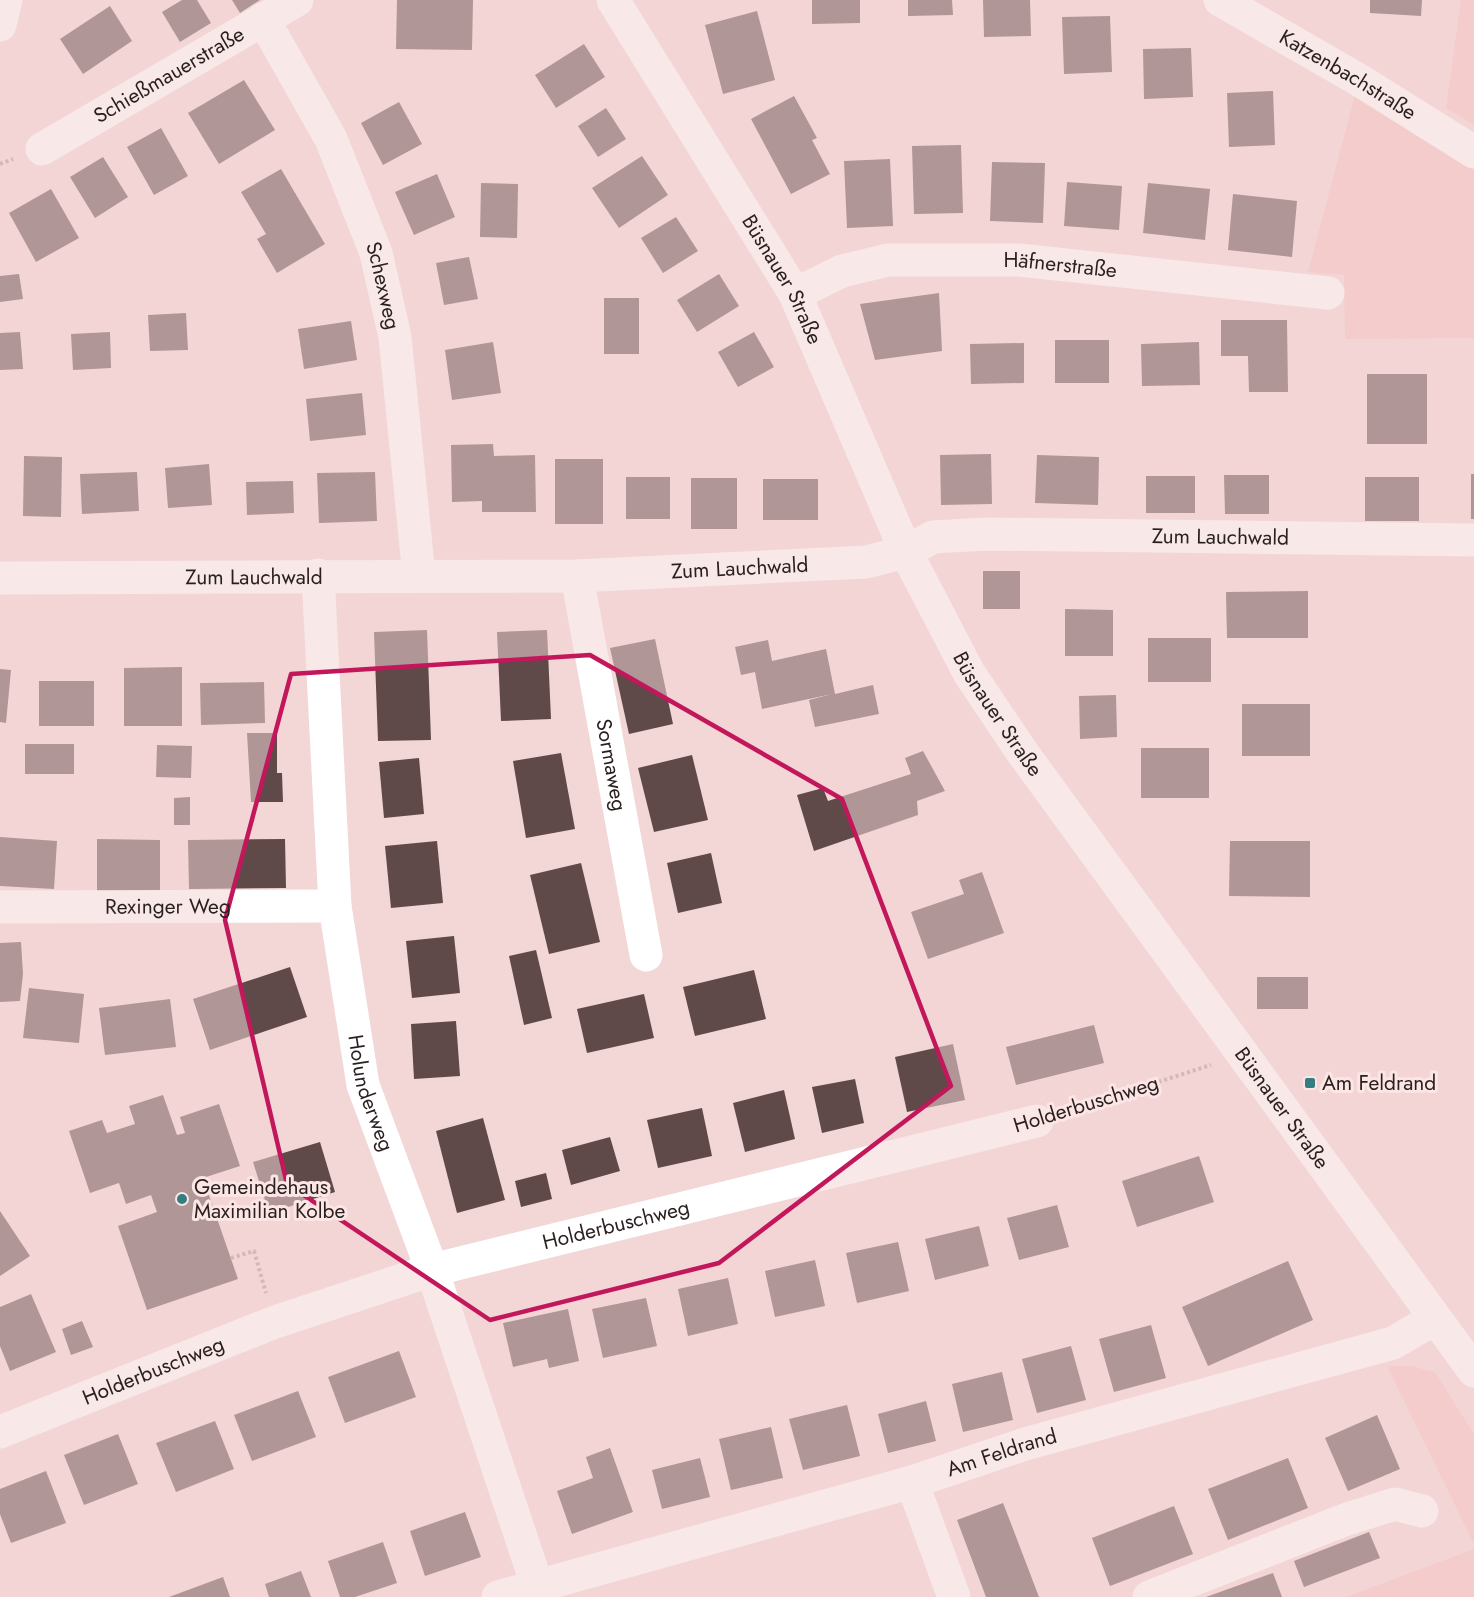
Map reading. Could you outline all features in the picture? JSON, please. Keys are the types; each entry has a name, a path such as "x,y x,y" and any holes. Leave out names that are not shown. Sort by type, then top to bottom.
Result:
{"street":[{"path":"0,25 6,0"},
{"name":"Schießmauerstraße","path":"42,149 297,0"},
{"name":"Büsnauer Straße","path":"613,0 795,294 906,552 969,672 1022,752 1242,1050 1434,1319 1474,1371"},
{"name":"Katzenbachstraße","path":"1220,0 1359,80 1474,152"},
{"name":"Schexweg","path":"263,19 331,139 375,252 395,337 419,576"},
{"name":"Häfnerstraße","path":"795,294 842,270 888,260 1019,260 1328,293"},
{"name":"Zum Lauchwald","path":"0,578 318,575 577,576 866,562 906,552 933,537 986,534 1474,540"},
{"name":"Holunderweg","path":"318,575 335,906 363,1085 432,1270 537,1585"},
{"name":"Sormaweg","path":"577,576 646,955"},
{"name":"Rexinger Weg","path":"0,907 335,906"},
{"name":"Holderbuschweg","path":"3,1426 275,1322 432,1270 1037,1121"},
{"name":"Am Feldrand","path":"498,1597 912,1482 1025,1444 1393,1343 1434,1319"},
{"path":"912,1482 954,1597"},
{"path":"1149,1597 1347,1519 1395,1504 1422,1511"}],"path":[{"name":"Holderbuschweg","path":"1037,1121 1217,1063 1242,1050"},
{"path":"231,1258 254,1251 263,1285"}],"highlighted area":[{"path":"590,655 842,799 951,1086 719,1263 490,1320 287,1184 225,920 291,674"}],"shaded area":[{"path":"1461,0 1474,0 1474,125 1446,108"},
{"path":"1359,80 1474,152 1474,338 1345,339 1344,275 1308,272"},
{"path":"1387,1366 1411,1366 1435,1372 1474,1434 1474,1544"},
{"path":"1474,1549 1474,1597 1346,1597"}],"building":[{"path":"182,0 197,0 211,23 180,42 162,12"},
{"path":"232,0 260,0 240,13"},
{"path":"397,0 473,0 472,50 396,49"},
{"path":"812,0 860,0 860,23 812,24"},
{"path":"908,0 952,0 953,15 908,16"},
{"path":"983,0 1030,0 1031,36 984,37"},
{"path":"1370,0 1422,0 1421,16 1370,13"},
{"path":"110,6 132,41 83,74 60,39"},
{"path":"757,11 775,80 723,94 705,25"},
{"path":"1110,16 1112,72 1064,74 1062,17"},
{"path":"584,44 605,77 556,108 535,75"},
{"path":"1191,48 1193,97 1144,99 1143,49"},
{"path":"244,80 275,130 219,164 188,113"},
{"path":"1273,91 1275,145 1229,147 1227,93"},
{"path":"794,96 817,138 812,140 830,174 791,194 751,119"},
{"path":"399,102 422,144 383,165 361,123"},
{"path":"606,108 626,139 598,157 578,126"},
{"path":"161,128 188,176 154,195 127,147"},
{"path":"961,145 963,213 914,214 912,146"},
{"path":"642,156 668,195 619,228 592,188"},
{"path":"103,157 128,197 95,218 70,177"},
{"path":"890,159 893,226 847,228 844,161"},
{"path":"992,162 1045,163 1043,223 990,221"},
{"path":"281,169 325,244 277,273 257,239 266,234 241,192"},
{"path":"437,174 455,217 414,235 395,192"},
{"path":"1067,182 1122,186 1119,230 1064,226"},
{"path":"481,183 518,184 517,238 480,237"},
{"path":"1148,183 1210,189 1205,240 1143,233"},
{"path":"51,189 79,238 36,262 9,213"},
{"path":"1233,194 1297,201 1292,257 1228,250"},
{"path":"676,217 698,251 663,273 641,238"},
{"path":"469,257 478,299 444,305 436,263"},
{"path":"19,274 23,299 0,302 0,276"},
{"path":"719,274 739,306 697,332 677,300"},
{"path":"939,293 942,351 875,360 860,304"},
{"path":"604,298 639,298 639,354 604,354"},
{"path":"186,313 188,350 150,351 148,315"},
{"path":"1221,320 1287,320 1288,392 1249,392 1248,356 1221,356"},
{"path":"351,321 357,360 304,369 298,329"},
{"path":"20,332 23,369 0,370 0,333"},
{"path":"110,332 111,368 73,370 71,334"},
{"path":"754,332 774,367 738,387 718,352"},
{"path":"1055,340 1109,340 1109,383 1055,383"},
{"path":"493,342 501,393 452,400 445,350"},
{"path":"1199,342 1200,385 1142,386 1141,344"},
{"path":"1024,343 1024,383 971,384 970,344"},
{"path":"1367,374 1427,374 1427,444 1367,444"},
{"path":"362,393 366,435 310,441 306,399"},
{"path":"493,444 494,456 535,455 536,512 482,512 482,501 452,502 451,445"},
{"path":"991,454 992,504 941,505 940,455"},
{"path":"1037,455 1099,457 1098,505 1035,503"},
{"path":"24,456 62,457 61,517 23,516"},
{"path":"555,459 603,459 603,524 555,524"},
{"path":"209,464 212,505 168,508 165,468"},
{"path":"137,472 139,511 82,514 80,474"},
{"path":"375,472 377,521 319,523 317,473"},
{"path":"1471,474 1474,474 1474,519 1471,519"},
{"path":"1224,475 1269,475 1269,514 1225,514"},
{"path":"1146,476 1195,476 1195,513 1146,513"},
{"path":"626,477 670,477 670,519 626,519"},
{"path":"1365,477 1419,477 1419,521 1365,521"},
{"path":"691,478 737,478 737,529 691,529"},
{"path":"763,479 818,479 818,520 763,520"},
{"path":"293,481 294,513 247,515 246,482"},
{"path":"983,571 1020,571 1020,609 983,609"},
{"path":"1308,591 1308,638 1227,638 1226,592"},
{"path":"1065,609 1113,610 1113,656 1065,656"},
{"path":"427,630 431,740 378,741 374,632"},
{"path":"547,630 551,719 501,721 497,632"},
{"path":"1148,638 1211,638 1211,682 1148,682"},
{"path":"655,639 673,724 629,734 610,648"},
{"path":"768,640 772,661 826,649 835,694 873,685 879,714 815,727 809,700 832,694 762,709 755,672 741,675 735,647"},
{"path":"182,667 182,726 124,726 124,668"},
{"path":"0,669 11,670 6,723 0,722"},
{"path":"39,681 94,681 94,726 39,726"},
{"path":"264,682 265,723 201,725 200,683"},
{"path":"1116,695 1117,737 1080,739 1079,696"},
{"path":"1242,704 1310,704 1310,756 1242,756"},
{"path":"247,733 277,733 277,773 282,773 283,802 251,802"},
{"path":"25,744 74,744 74,774 25,774"},
{"path":"157,745 192,746 191,778 156,777"},
{"path":"1141,748 1209,748 1209,798 1141,798"},
{"path":"923,751 945,791 917,801 918,815 814,851 797,795 823,788 828,801 911,774 905,758"},
{"path":"561,753 575,829 526,838 513,761"},
{"path":"692,755 708,820 654,832 638,768"},
{"path":"419,758 424,814 384,818 379,762"},
{"path":"190,797 190,825 174,825 174,798"},
{"path":"0,837 57,841 54,889 0,886"},
{"path":"97,839 160,840 160,892 97,892"},
{"path":"285,839 286,888 189,889 188,840"},
{"path":"437,841 443,903 391,908 385,846"},
{"path":"1230,841 1310,841 1310,897 1229,896"},
{"path":"711,853 722,903 678,913 667,863"},
{"path":"581,863 600,942 549,954 530,875"},
{"path":"982,872 1004,933 928,959 911,912 964,894 959,880"},
{"path":"454,936 460,993 412,998 406,941"},
{"path":"21,942 23,974 20,1001 0,1002 0,943"},
{"path":"536,950 552,1018 524,1025 509,956"},
{"path":"290,967 307,1017 210,1050 193,999"},
{"path":"754,970 766,1019 695,1036 683,987"},
{"path":"1257,977 1308,977 1308,1009 1257,1009"},
{"path":"29,988 84,994 79,1043 23,1038"},
{"path":"644,994 654,1038 587,1053 577,1009"},
{"path":"170,999 176,1047 105,1055 99,1008"},
{"path":"456,1021 460,1076 414,1079 411,1024"},
{"path":"1094,1025 1104,1063 1016,1085 1006,1047"},
{"path":"953,1044 965,1100 907,1112 895,1057"},
{"path":"855,1079 864,1123 822,1133 812,1087"},
{"path":"784,1090 795,1139 745,1152 733,1103"},
{"name":"Gemeindehaus Maximilian Kolbe","path":"163,1095 177,1135 185,1133 180,1117 219,1104 240,1166 203,1178 238,1279 147,1310 118,1226 157,1212 151,1195 126,1204 119,1183 90,1193 69,1131 102,1120 107,1133 135,1124 129,1106"},
{"path":"702,1108 712,1156 658,1168 647,1120"},
{"path":"483,1118 505,1200 457,1213 436,1131"},
{"path":"610,1137 620,1171 571,1185 562,1150"},
{"path":"320,1142 335,1192 269,1213 253,1162"},
{"path":"1199,1156 1214,1202 1137,1227 1122,1181"},
{"path":"546,1173 552,1199 521,1207 515,1181"},
{"path":"1057,1205 1069,1247 1019,1260 1007,1218"},
{"path":"0,1211 30,1256 0,1276"},
{"path":"979,1226 989,1266 935,1280 925,1239"},
{"path":"898,1242 909,1291 857,1303 846,1253"},
{"path":"815,1260 825,1306 775,1317 765,1271"},
{"path":"1288,1261 1313,1320 1208,1366 1182,1307"},
{"path":"728,1278 738,1324 688,1336 678,1289"},
{"path":"31,1294 56,1352 10,1371 0,1346 0,1307"},
{"path":"646,1298 657,1346 603,1358 592,1309"},
{"path":"568,1309 579,1361 549,1368 547,1359 513,1367 503,1323"},
{"path":"82,1321 93,1347 71,1355 62,1329"},
{"path":"1151,1325 1166,1378 1114,1392 1099,1339"},
{"path":"1071,1346 1086,1400 1037,1413 1022,1359"},
{"path":"399,1351 416,1397 345,1423 328,1377"},
{"path":"1002,1372 1013,1420 963,1432 952,1384"},
{"path":"298,1391 316,1437 252,1461 234,1415"},
{"path":"926,1401 936,1441 888,1453 878,1414"},
{"path":"847,1405 860,1456 803,1470 789,1419"},
{"path":"1377,1415 1400,1469 1348,1491 1325,1438"},
{"path":"215,1421 234,1469 176,1492 156,1443"},
{"path":"771,1427 783,1478 731,1490 719,1439"},
{"path":"118,1434 138,1484 84,1505 64,1455"},
{"path":"610,1448 633,1512 572,1534 557,1491 593,1478 586,1457"},
{"path":"700,1458 710,1497 662,1509 652,1470"},
{"path":"1288,1458 1308,1508 1228,1540 1208,1489"},
{"path":"46,1471 66,1523 11,1543 0,1514 0,1489"},
{"path":"1003,1503 1039,1597 986,1597 957,1520"},
{"path":"1174,1506 1193,1554 1110,1586 1092,1538"},
{"path":"465,1512 481,1557 425,1576 410,1531"},
{"path":"1369,1532 1380,1558 1304,1587 1294,1561"},
{"path":"383,1542 397,1583 355,1597 340,1597 328,1561"},
{"path":"301,1571 311,1597 269,1597 265,1584"},
{"path":"1273,1573 1282,1597 1206,1597"},
{"path":"223,1577 230,1597 169,1597"}],"place":[{"name":"Am Feldrand","path":"1310,1083"},
{"name":"Gemeindehaus Maximilian Kolbe","path":"182,1199"}]}
